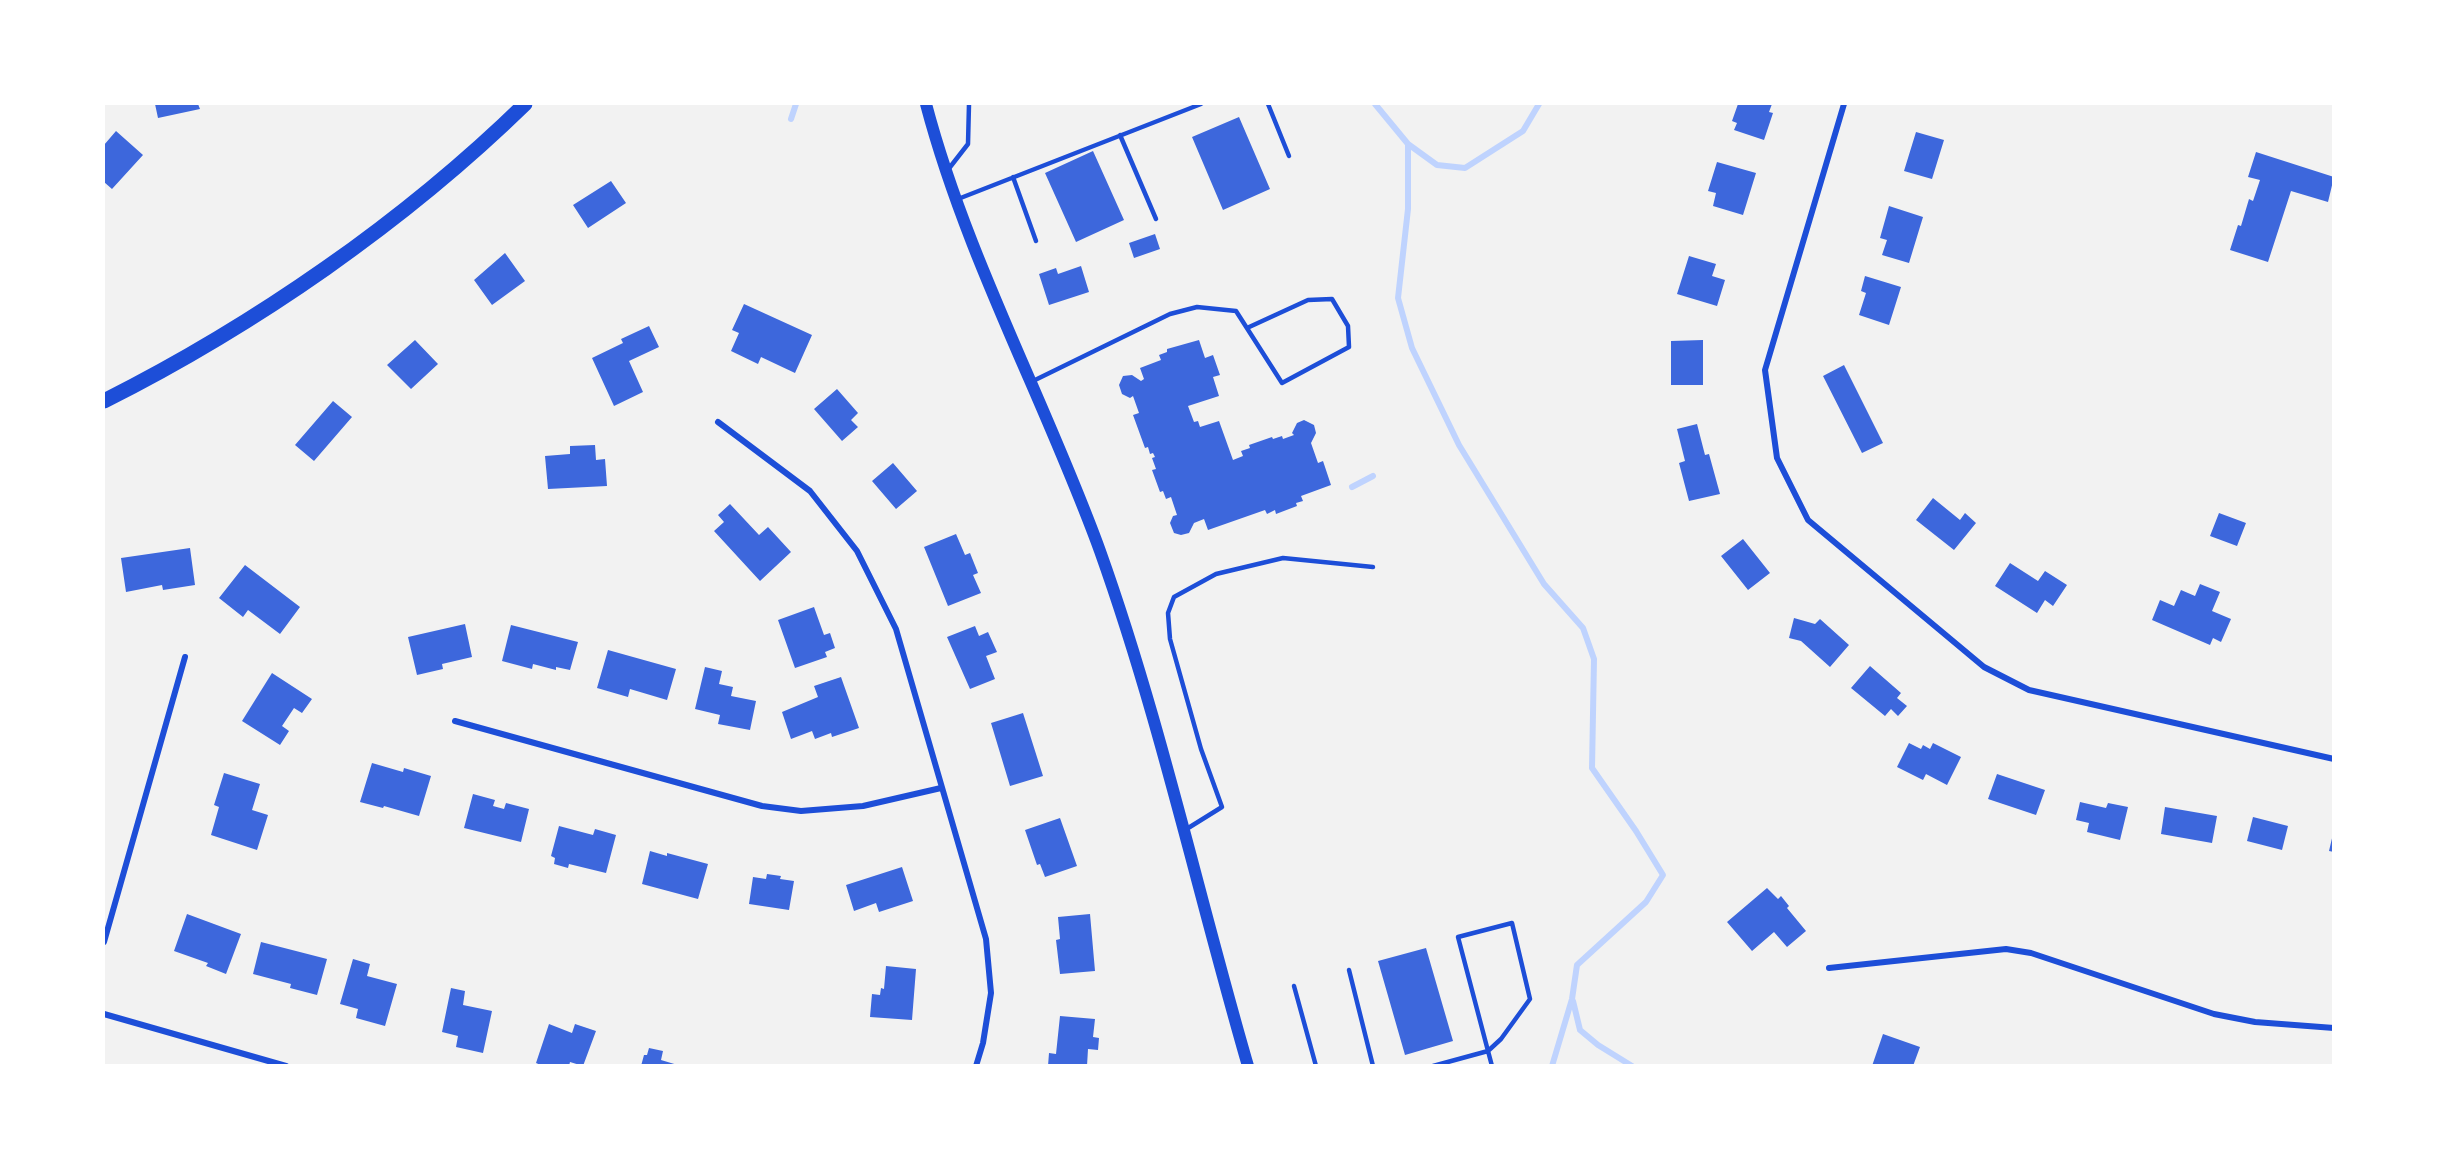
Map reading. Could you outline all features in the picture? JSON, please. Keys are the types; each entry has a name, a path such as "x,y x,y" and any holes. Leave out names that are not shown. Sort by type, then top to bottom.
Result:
{"main road":[{"path":"104,401 190,355 312,277 424,194 525,104"},
{"path":"926,104 955,200 1077,492 1118,604 1152,714 1248,1065"}],"street":[{"path":"1844,104 1765,370 1777,458 1808,520 1984,667 2029,690 2334,759"},
{"path":"718,422 810,491 857,551 896,629 986,939 991,993 983,1043 976,1065"},
{"path":"104,942 184,657"},
{"path":"455,721 762,806 801,811 863,806 941,788"},
{"path":"1829,968 2006,949 2031,953 2214,1014 2255,1022 2334,1028"},
{"path":"104,1014 286,1065"}],"lane":[{"path":"945,173 968,144 969,104"},
{"path":"955,200 1201,104"},
{"path":"1268,104 1289,156"},
{"path":"1120,135 1156,219"},
{"path":"1013,177 1036,241"},
{"path":"1030,383 1170,314 1197,307 1236,311 1246,328 1282,383 1349,347 1348,326 1332,299 1308,300 1246,328"},
{"path":"1183,831 1222,807 1201,749 1170,639 1168,613 1174,597 1216,574 1283,558 1373,567"},
{"path":"1433,1065 1488,1051 1501,1039 1530,999 1512,923 1458,937 1488,1051 1492,1065"},
{"path":"1349,970 1373,1065"},
{"path":"1294,986 1316,1065"}],"building":[{"path":"155,104 198,104 200,109 158,118"},
{"path":"1738,104 1772,104 1769,112 1773,113 1764,140 1734,130 1737,123 1732,121"},
{"path":"1239,117 1270,189 1223,210 1192,137"},
{"path":"116,131 143,155 112,189 104,182 104,145"},
{"path":"1916,132 1944,140 1932,179 1904,171"},
{"path":"1093,151 1124,220 1076,242 1045,173"},
{"path":"2256,152 2334,177 2328,202 2291,191 2268,262 2230,250 2238,225 2241,226 2249,199 2253,201 2260,180 2248,177"},
{"path":"1717,162 1756,173 1743,215 1713,206 1716,193 1708,191"},
{"path":"611,181 626,203 588,228 573,205"},
{"path":"1889,206 1923,217 1909,263 1882,255 1887,240 1880,238"},
{"path":"1155,234 1160,249 1134,258 1129,243"},
{"path":"505,253 525,281 492,305 474,280"},
{"path":"1689,256 1716,264 1712,276 1725,280 1717,306 1677,294"},
{"path":"1081,266 1089,292 1049,305 1039,274 1056,268 1058,274"},
{"path":"1865,276 1901,287 1889,325 1859,315 1866,293 1861,291"},
{"path":"744,304 812,335 795,373 761,357 758,364 731,351 739,333 732,330"},
{"path":"649,326 659,347 629,361 643,392 614,406 592,358 623,343 621,339"},
{"path":"415,340 438,364 411,389 387,365"},
{"path":"1199,340 1205,358 1213,355 1220,375 1213,377 1219,396 1188,406 1194,422 1198,421 1200,427 1219,421 1233,460 1243,456 1241,451 1250,448 1249,445 1272,437 1273,439 1282,436 1283,439 1294,435 1292,433 1297,423 1304,420 1314,425 1316,433 1311,443 1318,463 1323,461 1331,485 1301,496 1303,501 1296,503 1297,506 1276,514 1275,510 1267,514 1265,510 1208,530 1204,519 1194,523 1189,533 1181,535 1174,533 1170,523 1173,516 1177,515 1171,497 1166,499 1163,491 1160,492 1152,470 1156,469 1152,458 1155,457 1153,453 1150,454 1148,447 1145,448 1133,415 1139,413 1133,396 1130,398 1122,394 1119,385 1123,376 1132,375 1141,381 1144,379 1140,368 1161,360 1159,355 1167,352 1167,349"},
{"path":"1703,340 1703,385 1671,385 1671,341"},
{"path":"1844,365 1883,443 1862,453 1823,376"},
{"path":"837,389 858,413 851,420 858,427 842,441 814,409"},
{"path":"333,401 352,417 314,461 295,445"},
{"path":"1697,424 1705,455 1709,454 1720,494 1689,501 1679,463 1685,461 1677,429"},
{"path":"595,445 596,460 605,459 607,486 548,489 545,456 570,454 570,446"},
{"path":"893,463 917,491 896,509 872,481"},
{"path":"1933,498 1960,520 1965,513 1976,523 1954,550 1916,520"},
{"path":"730,504 759,535 768,527 791,552 760,581 714,531 724,522 718,515"},
{"path":"2219,513 2246,523 2237,546 2210,536"},
{"path":"956,534 965,555 970,553 978,573 973,575 981,593 948,606 924,547"},
{"path":"1743,539 1770,573 1748,590 1721,556"},
{"path":"190,548 195,585 163,590 162,585 126,592 121,558"},
{"path":"2010,563 2038,581 2045,571 2067,585 2053,606 2045,600 2037,613 1995,586"},
{"path":"245,565 300,607 280,634 248,610 243,617 219,598"},
{"path":"2200,584 2220,592 2212,611 2231,619 2221,642 2213,638 2210,645 2152,620 2160,600 2174,606 2181,590 2195,596"},
{"path":"814,607 824,635 830,633 835,648 825,652 827,657 795,668 778,620"},
{"path":"1794,618 1815,624 1820,619 1849,645 1830,667 1801,641 1789,638"},
{"path":"465,624 472,657 442,664 443,669 417,675 408,637"},
{"path":"511,625 578,642 570,670 556,667 556,670 533,664 532,669 502,661"},
{"path":"975,626 979,636 988,632 997,652 986,656 995,679 970,689 947,637"},
{"path":"608,650 676,669 667,700 630,689 628,697 597,688"},
{"path":"1870,666 1901,693 1897,698 1907,706 1898,716 1891,709 1885,716 1851,688"},
{"path":"705,667 722,671 719,684 733,687 731,696 756,701 750,730 718,724 720,715 695,709"},
{"path":"272,673 312,699 302,713 294,708 282,726 289,731 280,745 242,721"},
{"path":"841,677 859,728 832,737 831,733 815,739 812,731 791,739 782,712 818,697 814,686"},
{"path":"1023,713 1043,776 1010,786 991,723"},
{"path":"1909,743 1921,749 1923,745 1930,749 1933,743 1961,757 1947,785 1926,774 1923,780 1897,767"},
{"path":"372,763 403,772 404,768 431,776 419,816 360,802"},
{"path":"224,773 260,784 252,810 268,815 257,850 211,835 219,807 214,805"},
{"path":"1997,774 2045,790 2036,815 1988,799"},
{"path":"473,794 495,800 493,806 504,809 506,803 529,809 521,842 464,828"},
{"path":"2080,802 2106,808 2108,803 2128,807 2120,840 2087,832 2089,823 2076,820"},
{"path":"2165,807 2217,816 2212,843 2161,834"},
{"path":"2253,817 2288,826 2282,850 2247,841"},
{"path":"1060,818 1077,866 1045,877 1040,864 1037,865 1025,830"},
{"path":"559,826 593,835 595,829 616,835 606,873 569,864 568,868 554,864 555,858 551,856"},
{"path":"2334,834 2334,852 2329,851"},
{"path":"650,851 708,864 698,899 642,884"},
{"path":"902,867 913,901 879,912 876,903 854,911 846,885"},
{"path":"767,874 794,881 789,910 749,904 753,877 766,879"},
{"path":"1767,888 1778,899 1781,896 1789,906 1787,908 1806,931 1787,947 1774,932 1752,951 1727,922"},
{"path":"187,914 241,934 226,974 206,966 208,963 174,951"},
{"path":"1090,914 1095,971 1060,974 1056,940 1060,939 1058,917"},
{"path":"261,942 327,959 317,995 290,988 291,984 253,974"},
{"path":"1426,948 1453,1041 1405,1055 1378,961"},
{"path":"353,959 370,964 367,976 397,984 385,1026 356,1018 358,1009 340,1004"},
{"path":"886,966 916,969 912,1020 870,1017 872,994 880,995 881,988 884,989"},
{"path":"451,988 465,991 463,1005 492,1011 483,1053 456,1047 458,1036 442,1032"},
{"path":"1060,1016 1095,1019 1093,1037 1099,1038 1098,1050 1088,1049 1087,1066 1048,1066 1049,1053 1056,1054"},
{"path":"549,1024 572,1033 575,1024 596,1031 583,1066 570,1062 569,1066 543,1066 536,1063"},
{"path":"1883,1034 1920,1047 1913,1066 1872,1066"},
{"path":"649,1048 663,1051 661,1060 681,1066 641,1066"}],"waterway":[{"path":"791,119 796,104"},
{"path":"1375,104 1408,144 1408,209 1398,298 1412,348 1459,445 1544,584 1583,628 1594,659 1592,768 1636,831 1663,875 1646,902 1577,965 1572,999 1552,1066"},
{"path":"1408,144 1437,165 1465,168 1523,131 1539,104"},
{"path":"1352,487 1373,476"},
{"path":"1573,1001 1580,1030 1598,1045 1632,1066"}]}
